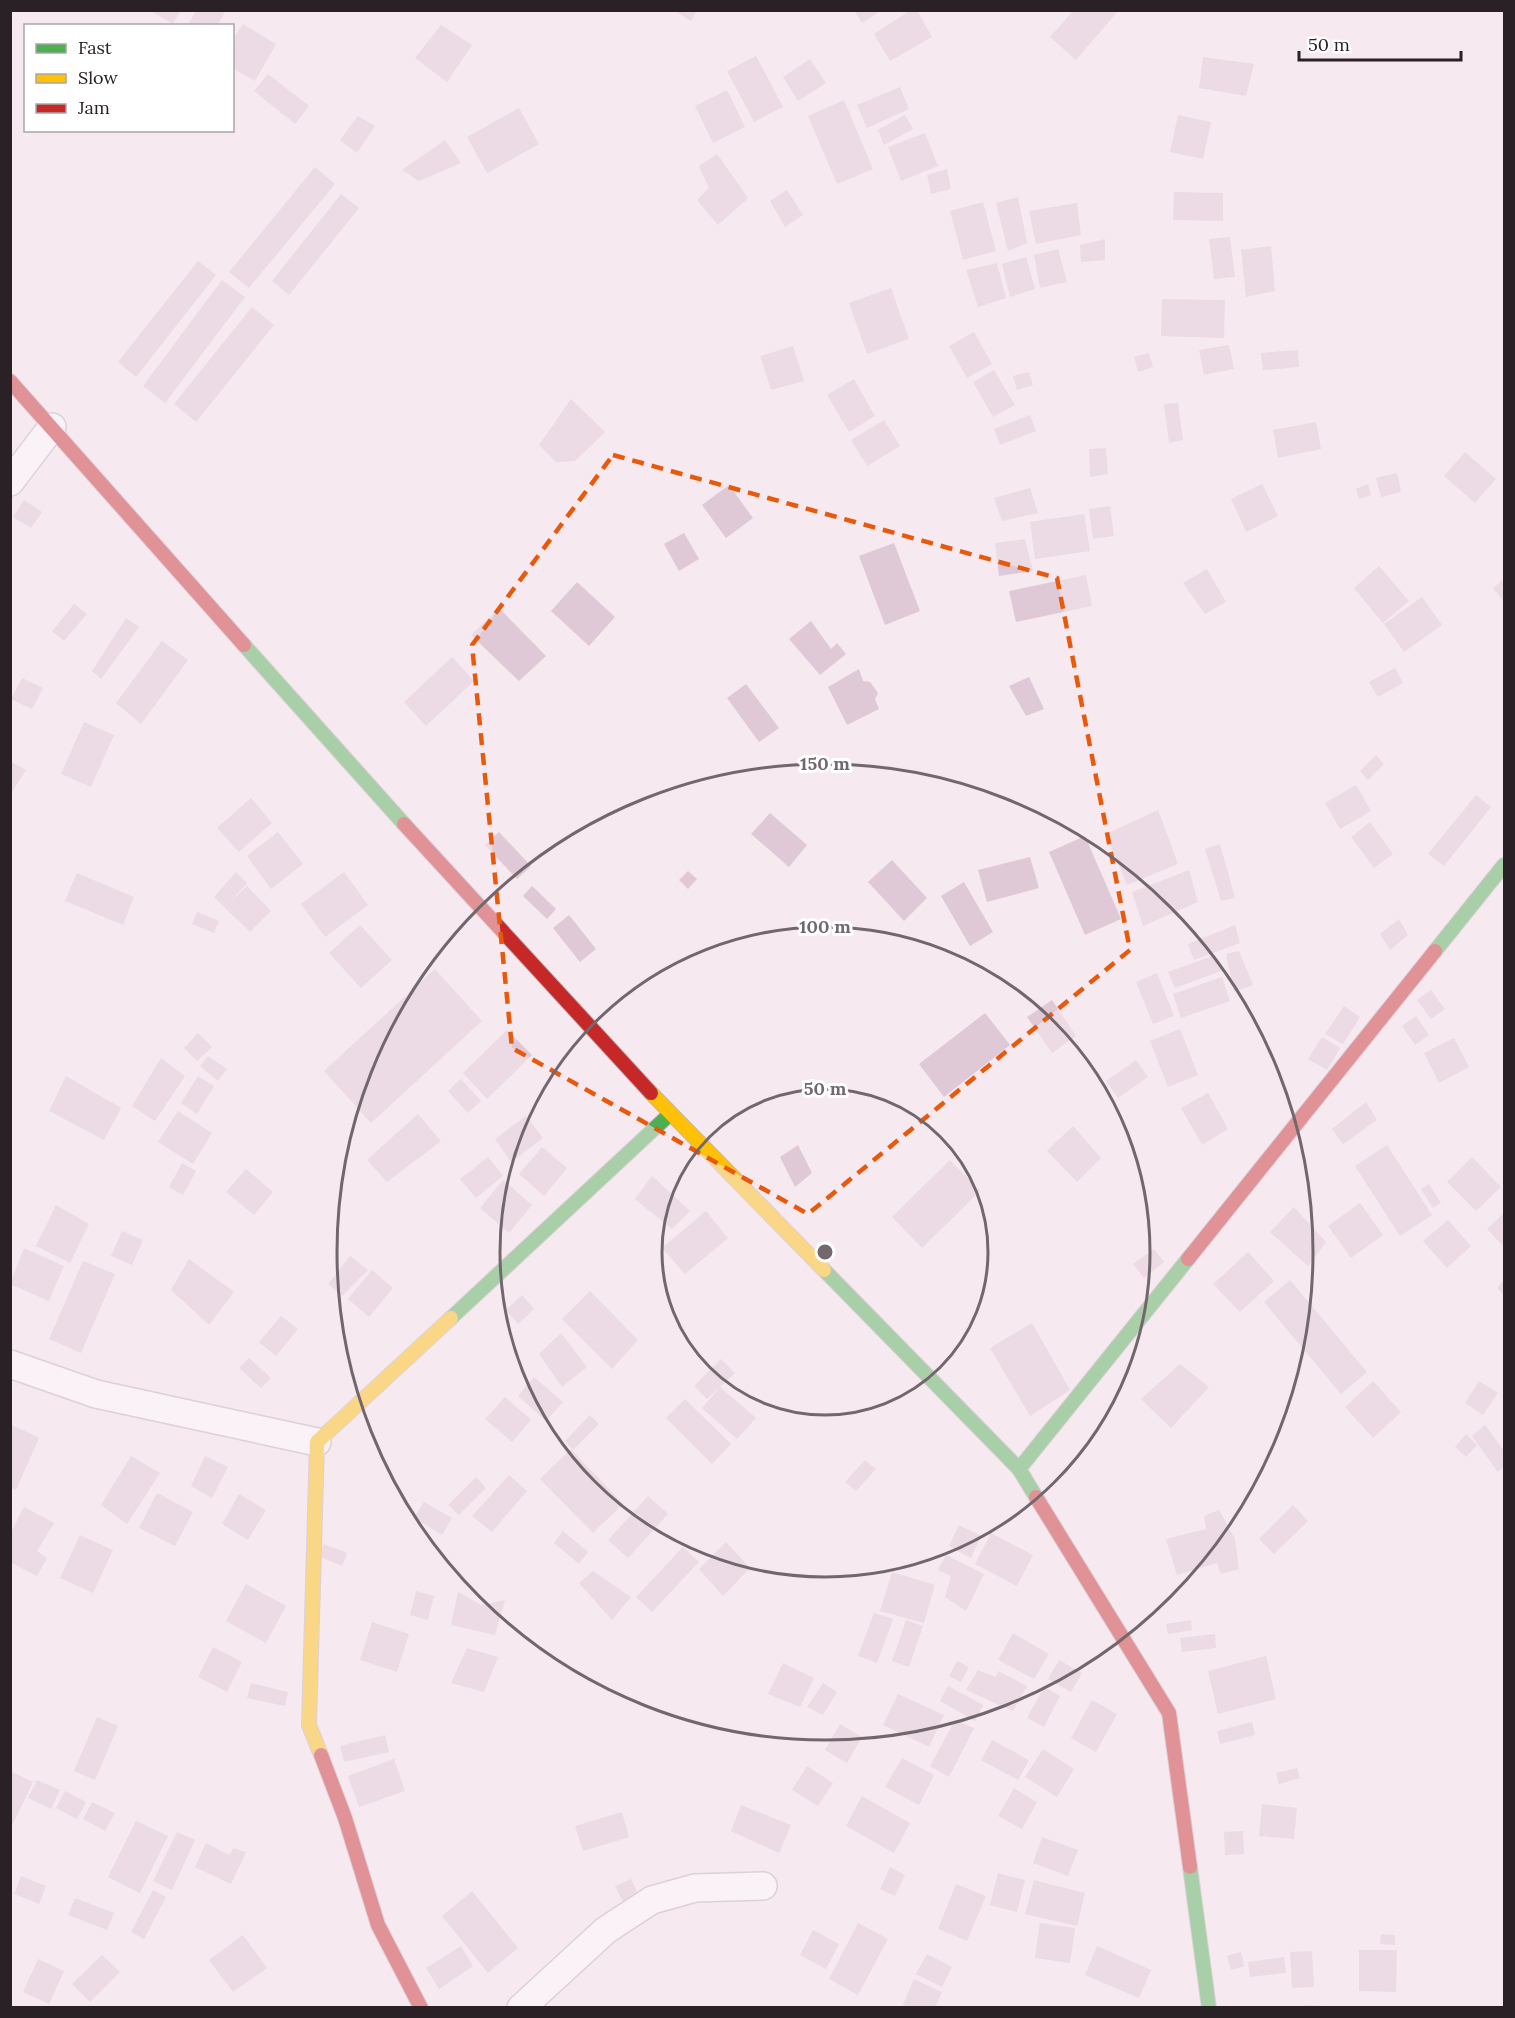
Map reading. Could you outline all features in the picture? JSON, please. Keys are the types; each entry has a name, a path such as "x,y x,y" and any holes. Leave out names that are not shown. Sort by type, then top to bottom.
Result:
{"street":[{"path":"10,381 355,771 670,1114 1019,1468 1169,1713 1209,2007"},
{"path":"10,482 52,427"},
{"path":"1019,1468 1504,865"},
{"path":"420,2007 378,1925 345,1818 309,1725 316,1442 670,1114"},
{"path":"10,1364 96,1394 316,1442"},
{"path":"521,2007 606,1930 652,1900 695,1888 763,1886"}],"highlighted area":[{"path":"613,455 1057,578 1130,950 808,1214 512,1048 472,645"}],"building":[{"path":"149,10 181,10 173,24"},
{"path":"196,10 226,10 218,24 189,24"},
{"path":"673,10 697,10 691,21"},
{"path":"854,10 882,10 862,23"},
{"path":"911,10 917,10 932,37 890,61 874,34"},
{"path":"1074,10 1119,10 1076,60 1050,37"},
{"path":"243,24 276,44 255,81 234,69 234,38"},
{"path":"441,25 472,45 447,82 415,58"},
{"path":"756,56 783,107 754,122 727,71"},
{"path":"1203,57 1254,64 1246,96 1199,88"},
{"path":"810,59 826,83 798,101 783,77"},
{"path":"268,74 309,106 295,124 254,91"},
{"path":"900,87 909,109 867,128 857,105"},
{"path":"727,90 745,127 713,143 695,106"},
{"path":"844,100 873,169 837,184 808,116"},
{"path":"519,108 539,144 487,173 467,137"},
{"path":"905,115 913,129 884,145 878,130"},
{"path":"1178,115 1211,122 1203,159 1170,152"},
{"path":"358,116 375,126 357,153 340,140"},
{"path":"925,133 938,166 901,181 888,147"},
{"path":"445,140 461,163 419,181 402,170"},
{"path":"717,154 748,198 718,225 697,200 709,188 699,166"},
{"path":"315,167 335,184 249,288 229,272"},
{"path":"947,169 951,189 931,194 927,175"},
{"path":"787,190 803,215 785,227 770,201"},
{"path":"1174,192 1223,193 1223,221 1173,220"},
{"path":"341,194 359,208 289,295 272,281"},
{"path":"1018,197 1027,243 1008,251 996,203"},
{"path":"983,202 996,251 963,260 950,211"},
{"path":"1077,203 1081,235 1036,244 1029,211"},
{"path":"1230,237 1235,277 1214,279 1209,239"},
{"path":"1105,239 1105,260 1081,262 1080,245"},
{"path":"1271,246 1275,291 1246,297 1241,250"},
{"path":"1058,249 1067,282 1040,288 1034,255"},
{"path":"1026,257 1035,289 1010,297 1002,264"},
{"path":"198,261 216,275 136,377 118,362"},
{"path":"997,263 1006,298 978,307 966,270"},
{"path":"222,280 245,297 165,403 143,386"},
{"path":"891,288 909,339 867,354 849,303"},
{"path":"1162,299 1225,300 1224,338 1161,336"},
{"path":"252,307 274,325 196,422 174,404"},
{"path":"974,332 992,364 967,378 949,346"},
{"path":"1229,345 1234,369 1204,375 1199,350"},
{"path":"793,346 804,381 771,390 760,356"},
{"path":"1298,350 1299,367 1263,370 1261,353"},
{"path":"1149,353 1153,367 1138,372 1134,357"},
{"path":"994,370 1015,405 993,417 973,382"},
{"path":"1029,372 1033,385 1017,390 1013,376"},
{"path":"854,379 875,416 849,432 827,395"},
{"path":"571,399 605,432 575,461 556,462 539,445"},
{"path":"1178,403 1183,440 1169,443 1164,404"},
{"path":"1030,415 1036,431 1000,445 994,429"},
{"path":"884,420 900,446 867,466 851,440"},
{"path":"1316,422 1321,449 1278,458 1273,430"},
{"path":"1106,448 1108,474 1090,477 1089,449"},
{"path":"1465,452 1496,479 1475,503 1444,476"},
{"path":"1397,473 1401,492 1381,497 1376,478"},
{"path":"1262,484 1278,516 1246,532 1231,499"},
{"path":"1368,484 1371,495 1359,499 1356,489"},
{"path":"729,485 753,518 726,538 702,505"},
{"path":"1030,488 1038,513 1002,521 994,498"},
{"path":"24,500 42,512 31,528 13,517"},
{"path":"1110,506 1114,536 1093,539 1089,509"},
{"path":"1084,514 1090,551 1035,559 1030,522"},
{"path":"684,533 699,559 679,571 664,544"},
{"path":"1025,539 1033,571 999,576 995,543"},
{"path":"894,543 920,611 885,625 859,556"},
{"path":"1379,566 1409,601 1383,623 1354,588"},
{"path":"1207,569 1226,602 1205,614 1183,583"},
{"path":"1086,575 1092,606 1016,622 1009,591"},
{"path":"1504,579 1504,602 1493,588"},
{"path":"577,582 615,617 589,646 551,611"},
{"path":"1422,597 1442,625 1404,652 1384,624"},
{"path":"74,604 87,614 64,641 52,631"},
{"path":"499,608 546,656 519,681 471,635"},
{"path":"126,618 139,627 101,679 92,671"},
{"path":"811,621 831,649 837,643 846,654 820,675 789,639"},
{"path":"162,641 188,660 141,724 116,703"},
{"path":"452,657 474,681 426,726 404,702"},
{"path":"1395,668 1403,683 1378,697 1369,682"},
{"path":"859,669 863,681 870,682 878,693 875,699 879,709 847,725 828,687"},
{"path":"1029,677 1044,709 1026,716 1009,686"},
{"path":"22,678 43,688 32,709 11,699"},
{"path":"746,684 779,728 759,742 727,698"},
{"path":"84,722 114,735 91,787 61,774"},
{"path":"1376,755 1384,764 1368,780 1360,771"},
{"path":"10,761 26,770 10,795"},
{"path":"1356,785 1371,811 1340,829 1325,803"},
{"path":"1476,795 1491,807 1444,866 1428,854"},
{"path":"251,798 272,823 239,852 217,828"},
{"path":"1158,810 1178,864 1127,885 1106,834"},
{"path":"770,813 807,845 789,867 751,834"},
{"path":"1370,822 1393,854 1374,868 1351,837"},
{"path":"278,832 303,864 271,889 247,856"},
{"path":"499,832 531,866 517,879 485,845"},
{"path":"1085,836 1121,919 1085,935 1049,852"},
{"path":"1220,844 1235,898 1221,901 1205,849"},
{"path":"1030,857 1039,888 987,902 978,870"},
{"path":"892,860 927,898 904,921 868,882"},
{"path":"1189,870 1198,902 1143,926 1132,892"},
{"path":"688,871 697,879 688,889 679,880"},
{"path":"236,872 247,883 230,902 247,886 271,911 250,932 214,897"},
{"path":"344,872 368,905 325,937 301,904"},
{"path":"77,873 134,897 123,925 65,901"},
{"path":"964,882 993,932 970,946 941,896"},
{"path":"532,886 556,909 547,919 523,896"},
{"path":"197,912 219,921 214,933 192,924"},
{"path":"569,915 596,949 580,962 553,928"},
{"path":"1399,919 1408,935 1390,950 1380,934"},
{"path":"360,925 392,960 361,988 329,953"},
{"path":"1235,925 1240,943 1194,960 1188,944"},
{"path":"1239,951 1253,985 1234,992 1226,954"},
{"path":"1215,955 1221,971 1175,988 1168,972"},
{"path":"435,969 482,1021 371,1123 324,1071"},
{"path":"1157,973 1174,1016 1153,1024 1136,982"},
{"path":"1222,977 1230,1001 1181,1018 1173,994"},
{"path":"1431,990 1445,1009 1431,1019 1417,1000"},
{"path":"1052,1000 1076,1036 1052,1053 1027,1017"},
{"path":"1344,1006 1360,1017 1343,1044 1325,1034"},
{"path":"985,1013 1010,1045 944,1097 919,1064"},
{"path":"1416,1016 1429,1035 1415,1045 1402,1026"},
{"path":"1180,1029 1198,1075 1168,1087 1150,1041"},
{"path":"507,1030 532,1055 487,1099 463,1073"},
{"path":"198,1033 212,1047 197,1061 184,1048"},
{"path":"1322,1037 1340,1048 1327,1070 1308,1059"},
{"path":"1454,1038 1469,1067 1439,1083 1424,1053"},
{"path":"208,1056 227,1069 218,1081 200,1066"},
{"path":"161,1058 185,1076 155,1121 132,1106"},
{"path":"1136,1060 1148,1077 1118,1098 1106,1081"},
{"path":"66,1076 121,1108 104,1140 49,1111"},
{"path":"198,1076 214,1086 197,1114 181,1103"},
{"path":"461,1079 481,1101 468,1113 448,1091"},
{"path":"1208,1093 1228,1129 1202,1145 1181,1108"},
{"path":"1366,1102 1377,1120 1343,1144 1332,1129"},
{"path":"178,1111 212,1133 193,1164 158,1142"},
{"path":"418,1114 441,1141 387,1182 367,1160"},
{"path":"526,1116 543,1138 511,1162 495,1139"},
{"path":"1073,1126 1101,1158 1077,1182 1047,1151"},
{"path":"798,1145 812,1173 795,1187 780,1157"},
{"path":"1387,1145 1432,1215 1400,1236 1355,1166"},
{"path":"542,1147 567,1168 544,1196 519,1174"},
{"path":"488,1157 503,1176 476,1198 460,1179"},
{"path":"1472,1157 1501,1187 1476,1211 1447,1182"},
{"path":"950,1160 980,1191 922,1248 892,1217"},
{"path":"182,1163 196,1171 183,1195 169,1187"},
{"path":"246,1169 273,1192 254,1215 226,1192"},
{"path":"652,1176 690,1211 672,1229 635,1199"},
{"path":"503,1180 532,1205 509,1233 480,1208"},
{"path":"1429,1184 1441,1203 1433,1208 1421,1189"},
{"path":"1360,1203 1383,1235 1351,1258 1328,1226"},
{"path":"56,1205 89,1224 70,1263 36,1246"},
{"path":"1294,1207 1326,1242 1308,1266 1270,1232"},
{"path":"706,1211 728,1238 685,1274 662,1248"},
{"path":"1504,1213 1504,1247 1487,1229"},
{"path":"1448,1220 1471,1246 1447,1268 1423,1241"},
{"path":"122,1231 143,1240 132,1265 111,1256"},
{"path":"24,1248 64,1266 49,1301 10,1284"},
{"path":"1154,1249 1164,1262 1144,1278 1133,1264"},
{"path":"1248,1252 1274,1281 1240,1312 1213,1284"},
{"path":"350,1256 368,1270 342,1296 328,1284"},
{"path":"189,1259 234,1292 209,1325 171,1290"},
{"path":"83,1261 115,1274 81,1353 49,1339"},
{"path":"372,1270 393,1288 369,1317 348,1299"},
{"path":"1290,1280 1367,1372 1341,1394 1264,1302"},
{"path":"1504,1280 1504,1295 1497,1288"},
{"path":"590,1291 638,1340 612,1369 562,1319"},
{"path":"522,1295 534,1309 518,1324 506,1310"},
{"path":"281,1316 298,1329 276,1356 259,1342"},
{"path":"1032,1323 1070,1390 1030,1416 990,1348"},
{"path":"561,1333 587,1367 562,1387 539,1354"},
{"path":"249,1358 271,1378 261,1388 239,1368"},
{"path":"721,1359 735,1373 707,1399 694,1386"},
{"path":"1180,1364 1209,1387 1171,1428 1141,1399"},
{"path":"534,1377 563,1402 546,1421 518,1396"},
{"path":"1373,1381 1401,1412 1373,1438 1345,1407"},
{"path":"1479,1381 1498,1393 1483,1415 1465,1403"},
{"path":"720,1387 756,1418 737,1439 702,1408"},
{"path":"505,1397 531,1420 512,1442 485,1419"},
{"path":"685,1399 731,1444 712,1464 666,1418"},
{"path":"590,1415 599,1424 573,1450 565,1441"},
{"path":"12,1425 39,1438 16,1490 10,1487"},
{"path":"1485,1425 1504,1451 1504,1467 1498,1472 1472,1436"},
{"path":"1466,1434 1477,1445 1466,1457 1455,1447"},
{"path":"571,1449 623,1504 593,1533 540,1479"},
{"path":"131,1456 160,1473 127,1524 101,1505"},
{"path":"205,1456 228,1467 212,1498 191,1486"},
{"path":"865,1460 876,1469 856,1491 845,1482"},
{"path":"509,1475 527,1491 492,1532 472,1516"},
{"path":"476,1477 486,1488 459,1515 448,1505"},
{"path":"157,1493 193,1512 175,1546 139,1528"},
{"path":"239,1494 266,1510 248,1540 222,1524"},
{"path":"648,1496 668,1514 628,1558 608,1540"},
{"path":"424,1502 452,1518 442,1535 414,1518"},
{"path":"1293,1505 1308,1521 1274,1554 1259,1539"},
{"path":"24,1507 54,1523 37,1551 47,1558 37,1576 10,1562 10,1534"},
{"path":"1219,1510 1235,1539 1239,1569 1221,1574 1217,1563 1177,1575 1166,1539 1206,1529 1204,1516"},
{"path":"959,1525 981,1536 971,1558 949,1546"},
{"path":"563,1531 588,1552 579,1564 554,1543"},
{"path":"991,1533 1033,1555 1017,1586 975,1564"},
{"path":"80,1535 113,1550 93,1593 60,1578"},
{"path":"726,1542 750,1568 723,1596 699,1569"},
{"path":"324,1544 347,1553 342,1566 318,1556"},
{"path":"683,1547 699,1562 652,1612 636,1597"},
{"path":"946,1555 984,1574 966,1611 945,1597 951,1576 938,1570"},
{"path":"593,1571 631,1597 612,1620 579,1583"},
{"path":"892,1572 935,1585 924,1623 880,1611"},
{"path":"246,1584 286,1606 266,1643 226,1621"},
{"path":"416,1591 434,1596 428,1620 410,1615"},
{"path":"458,1592 481,1605 505,1600 495,1635 451,1625"},
{"path":"874,1613 893,1619 877,1663 858,1656"},
{"path":"906,1620 923,1626 909,1667 892,1661"},
{"path":"1191,1620 1192,1630 1168,1634 1166,1624"},
{"path":"372,1622 409,1634 397,1672 360,1660"},
{"path":"1013,1633 1049,1654 1034,1679 998,1660"},
{"path":"1215,1634 1216,1648 1182,1652 1180,1638"},
{"path":"213,1647 242,1662 227,1692 198,1677"},
{"path":"467,1648 498,1657 484,1692 451,1683"},
{"path":"1266,1656 1276,1699 1218,1714 1208,1671"},
{"path":"1059,1660 1082,1673 1071,1692 1048,1679"},
{"path":"957,1661 969,1667 961,1682 949,1676"},
{"path":"783,1663 814,1678 800,1707 768,1694"},
{"path":"978,1670 996,1677 998,1671 1027,1686 1013,1711 966,1690"},
{"path":"251,1683 288,1692 285,1706 247,1698"},
{"path":"823,1683 837,1692 823,1715 807,1707"},
{"path":"948,1686 983,1705 975,1721 940,1701"},
{"path":"1044,1687 1060,1696 1044,1727 1027,1718"},
{"path":"898,1694 944,1715 929,1747 883,1725"},
{"path":"1092,1700 1117,1714 1096,1752 1071,1738"},
{"path":"97,1717 118,1726 95,1780 74,1771"},
{"path":"955,1720 974,1728 949,1777 930,1766"},
{"path":"1252,1722 1255,1735 1220,1744 1217,1731"},
{"path":"840,1724 862,1737 847,1763 825,1750"},
{"path":"385,1735 389,1752 344,1762 340,1746"},
{"path":"992,1740 1029,1760 1018,1780 981,1760"},
{"path":"1043,1749 1074,1769 1057,1797 1025,1777"},
{"path":"902,1758 934,1775 919,1805 885,1787"},
{"path":"394,1759 405,1791 359,1807 348,1776"},
{"path":"807,1766 833,1783 818,1806 792,1790"},
{"path":"1297,1768 1300,1778 1279,1784 1276,1773"},
{"path":"10,1771 33,1782 10,1830"},
{"path":"37,1780 60,1790 51,1809 28,1798"},
{"path":"1014,1788 1037,1802 1022,1829 998,1816"},
{"path":"65,1791 86,1802 77,1819 56,1808"},
{"path":"862,1796 910,1823 894,1853 846,1826"},
{"path":"92,1802 115,1813 105,1831 83,1819"},
{"path":"1262,1804 1297,1808 1294,1839 1259,1836"},
{"path":"741,1805 791,1825 779,1853 731,1831"},
{"path":"622,1812 629,1837 583,1851 575,1826"},
{"path":"136,1821 168,1836 140,1893 108,1877"},
{"path":"1243,1831 1244,1854 1225,1855 1224,1832"},
{"path":"177,1832 195,1840 172,1890 153,1881"},
{"path":"1042,1837 1078,1850 1068,1876 1033,1863"},
{"path":"206,1843 229,1855 234,1848 246,1852 231,1884 195,1867"},
{"path":"890,1867 905,1875 895,1896 880,1889"},
{"path":"998,1873 1025,1880 1017,1912 990,1905"},
{"path":"21,1876 46,1886 39,1904 14,1894"},
{"path":"631,1879 639,1896 624,1904 615,1886"},
{"path":"1034,1880 1085,1893 1077,1926 1025,1914"},
{"path":"956,1884 986,1896 967,1941 938,1929"},
{"path":"153,1890 166,1897 144,1939 131,1932"},
{"path":"472,1891 518,1948 488,1973 442,1916"},
{"path":"75,1898 114,1913 107,1930 68,1915"},
{"path":"858,1923 888,1939 858,1995 829,1979"},
{"path":"1040,1923 1075,1928 1070,1963 1035,1958"},
{"path":"813,1930 839,1944 826,1969 800,1955"},
{"path":"1381,1934 1395,1935 1395,1945 1380,1944"},
{"path":"243,1935 267,1968 233,1992 209,1960"},
{"path":"461,1946 473,1966 439,1989 426,1968"},
{"path":"1097,1946 1151,1970 1139,1998 1085,1975"},
{"path":"1359,1950 1397,1950 1396,1992 1359,1991"},
{"path":"1312,1951 1314,1987 1292,1988 1290,1952"},
{"path":"1241,1952 1244,1966 1231,1970 1227,1956"},
{"path":"927,1954 952,1967 942,1987 916,1974"},
{"path":"102,1955 120,1972 90,2002 72,1984"},
{"path":"1284,1957 1286,1973 1250,1977 1248,1962"},
{"path":"38,1959 64,1971 49,2004 23,1992"},
{"path":"914,1979 942,1992 935,2008 909,2008 903,2005"},
{"path":"1305,2005 1330,2006 1330,2008 1305,2008"}],"traffic: fast":[{"path":"244,645 404,824"},
{"path":"1435,951 1504,865"},
{"path":"451,1318 670,1114"},
{"path":"1019,1469 1188,1259"},
{"path":"824,1270 1019,1469 1036,1497"},
{"path":"1190,1867 1209,2008"}],"traffic: slow":[{"path":"651,1093 824,1270"},
{"path":"321,1755 309,1725 317,1442 451,1318"}],"traffic: jam":[{"path":"10,381 244,645"},
{"path":"404,824 651,1093"},
{"path":"1188,1259 1435,951"},
{"path":"1036,1497 1169,1713 1190,1867"},
{"path":"321,1755 345,1818 378,1925 421,2008"}]}
